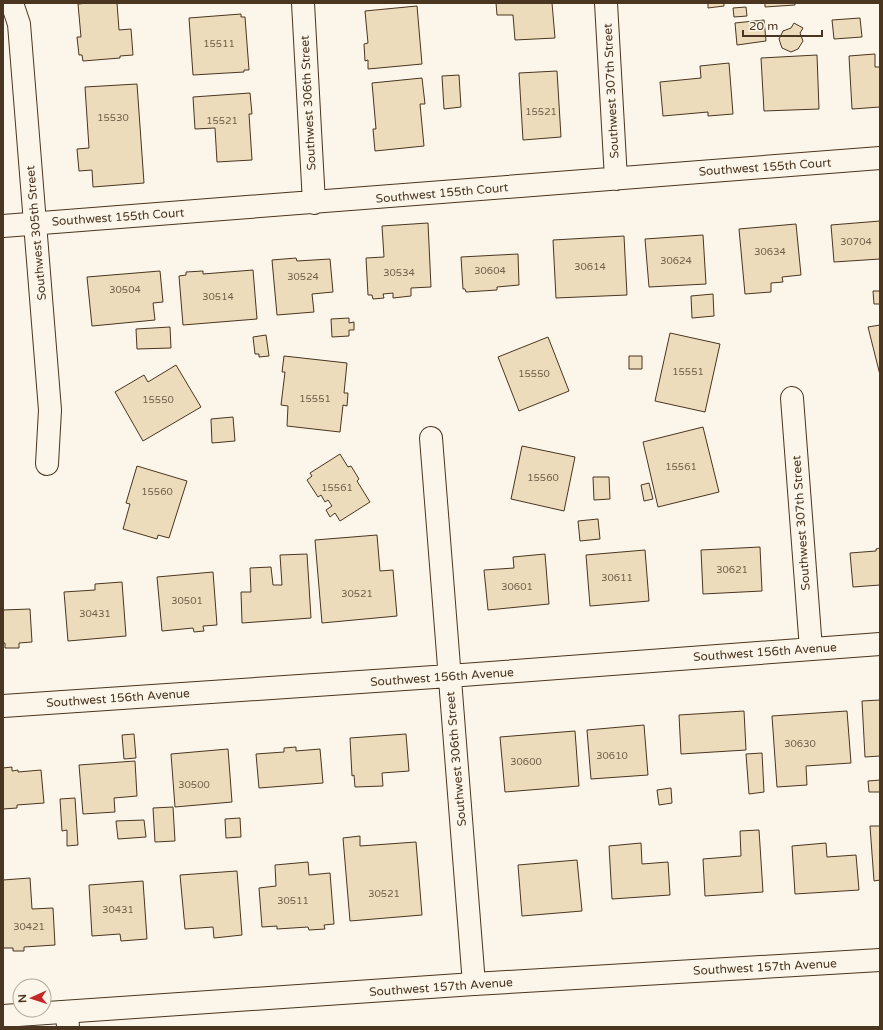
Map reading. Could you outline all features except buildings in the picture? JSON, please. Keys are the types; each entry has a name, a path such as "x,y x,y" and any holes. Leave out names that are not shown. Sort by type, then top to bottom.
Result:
{"street":[{"name":"Southwest 305th Street","path":"12,3 19,24 36,224 50,410 47,464"},
{"name":"Southwest 306th Street","path":"303,3 314,203"},
{"name":"Southwest 307th Street","path":"606,3 616,179"},
{"name":"Southwest 155th Court","path":"3,226 880,158"},
{"name":"Southwest 307th Street","path":"792,398 811,649"},
{"name":"Southwest 306th Street","path":"431,438 474,984"},
{"name":"Southwest 156th Avenue","path":"3,706 449,676 880,644"},
{"name":"Southwest 157th Avenue","path":"3,1016 68,1019 474,984 880,960"}]}
